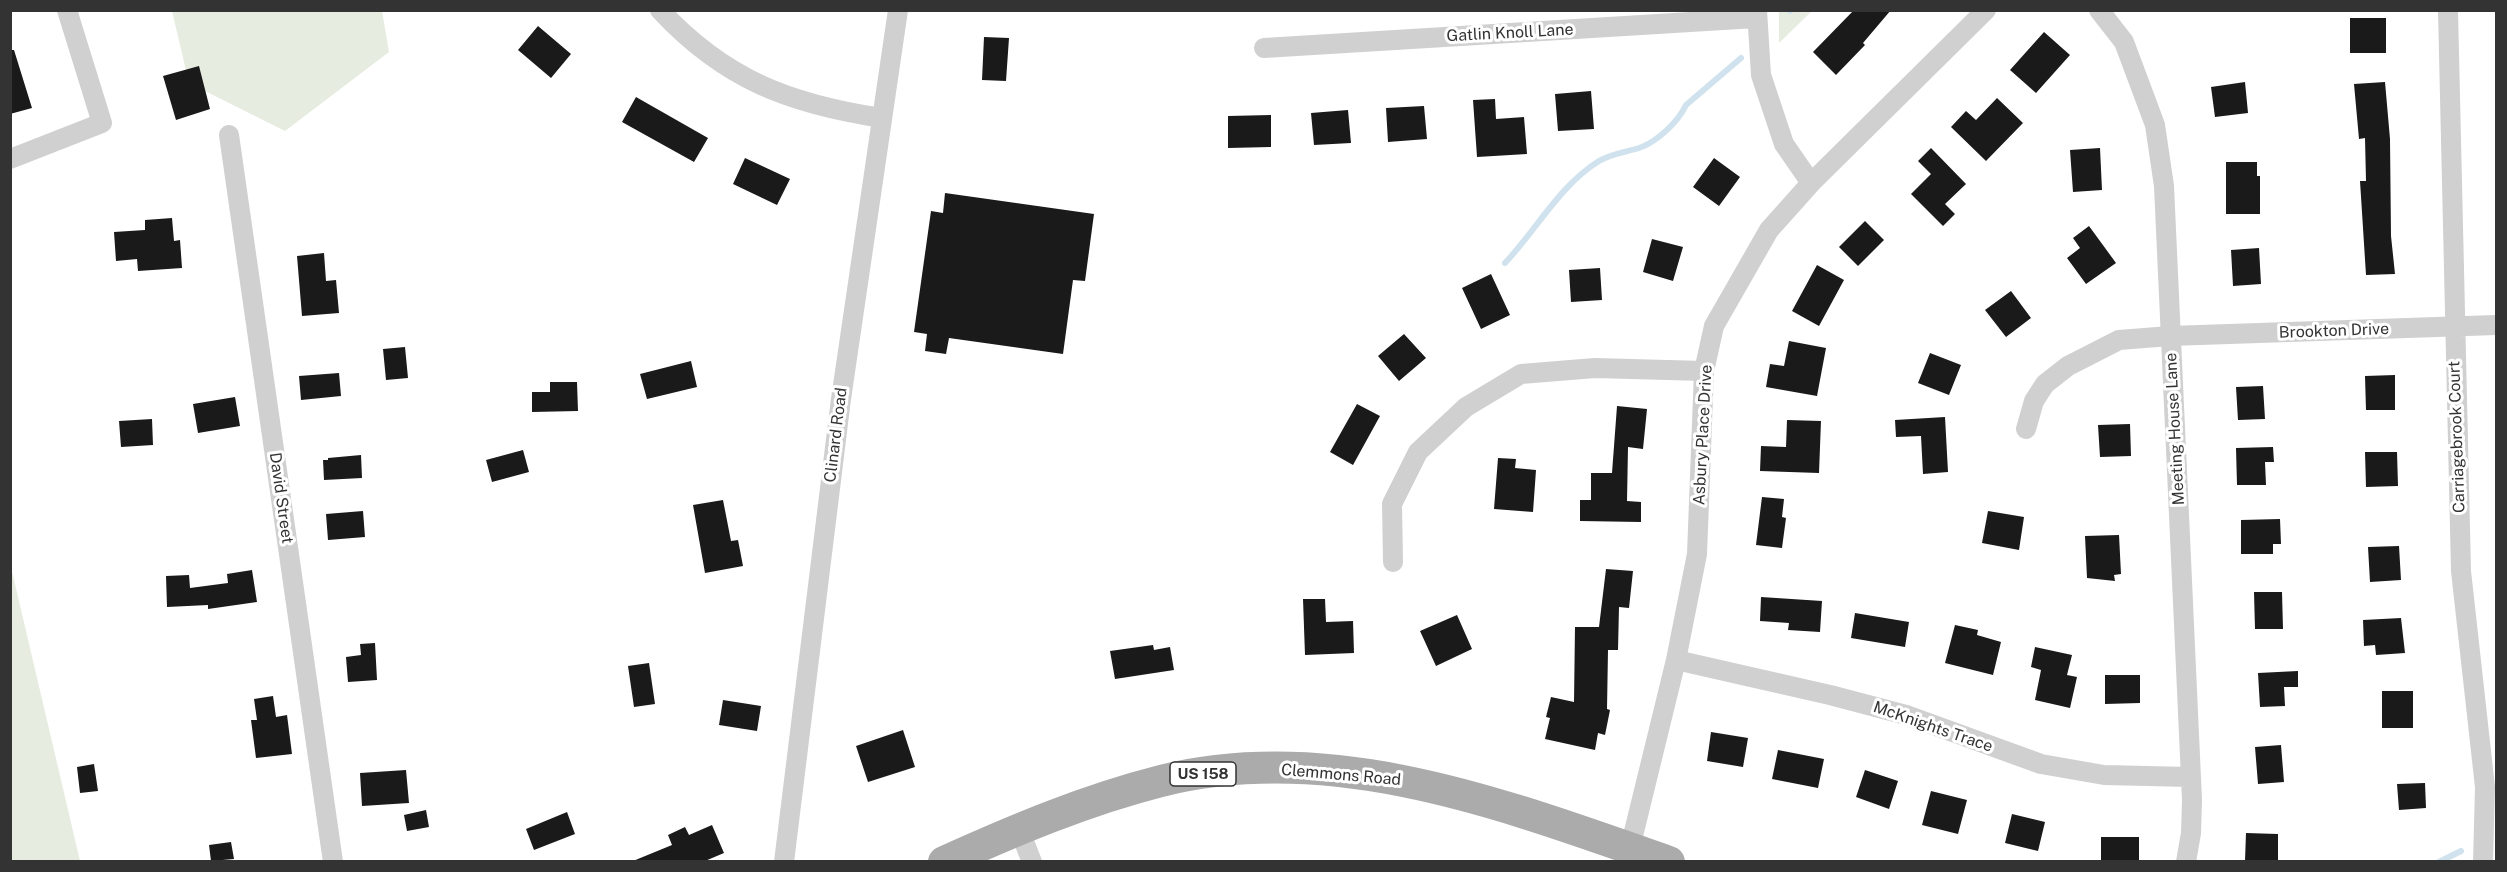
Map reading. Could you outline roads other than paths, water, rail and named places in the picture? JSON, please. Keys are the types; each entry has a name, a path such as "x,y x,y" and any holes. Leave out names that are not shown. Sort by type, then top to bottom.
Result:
{"main road":[{"name":"Clemmons Road","path":"944,861 1057,814 1162,781 1254,769 1311,769 1359,773 1430,786 1669,861"}],"street":[{"path":"10,159 102,123 68,10"},
{"path":"660,10 711,57 741,76 789,98 814,106 882,118"},
{"name":"Clinard Road","path":"784,861 841,399 898,10"},
{"name":"Asbury Place Drive","path":"1630,848 1676,660 1697,554 1704,371 1714,326 1769,230 1811,183 1986,10"},
{"name":"Meeting House Lane","path":"2099,10 2124,42 2154,125 2164,186 2192,833 2186,861"},
{"name":"Carriagebrook Court","path":"2448,10 2461,572 2486,788 2483,861"},
{"path":"1756,14 1761,75 1784,144 1811,183"},
{"name":"Gatlin Knoll Lane","path":"1264,48 1756,14"},
{"name":"David Street","path":"230,135 333,861"},
{"name":"Brookton Drive","path":"2026,429 2034,401 2045,384 2068,366 2119,340 2170,336 2496,326"},
{"path":"1393,562 1392,504 1418,452 1475,402 1521,374 1595,368 1704,371"},
{"name":"McKnights Trace","path":"1676,660 1830,694 1906,715 2041,765 2104,776 2190,777"},
{"path":"1019,829 1032,861"}],"waterway":[{"path":"1505,263 1572,182 1603,159 1639,148 1660,136 1678,118 1686,105 1741,58"},
{"path":"2439,862 2461,851"}]}
